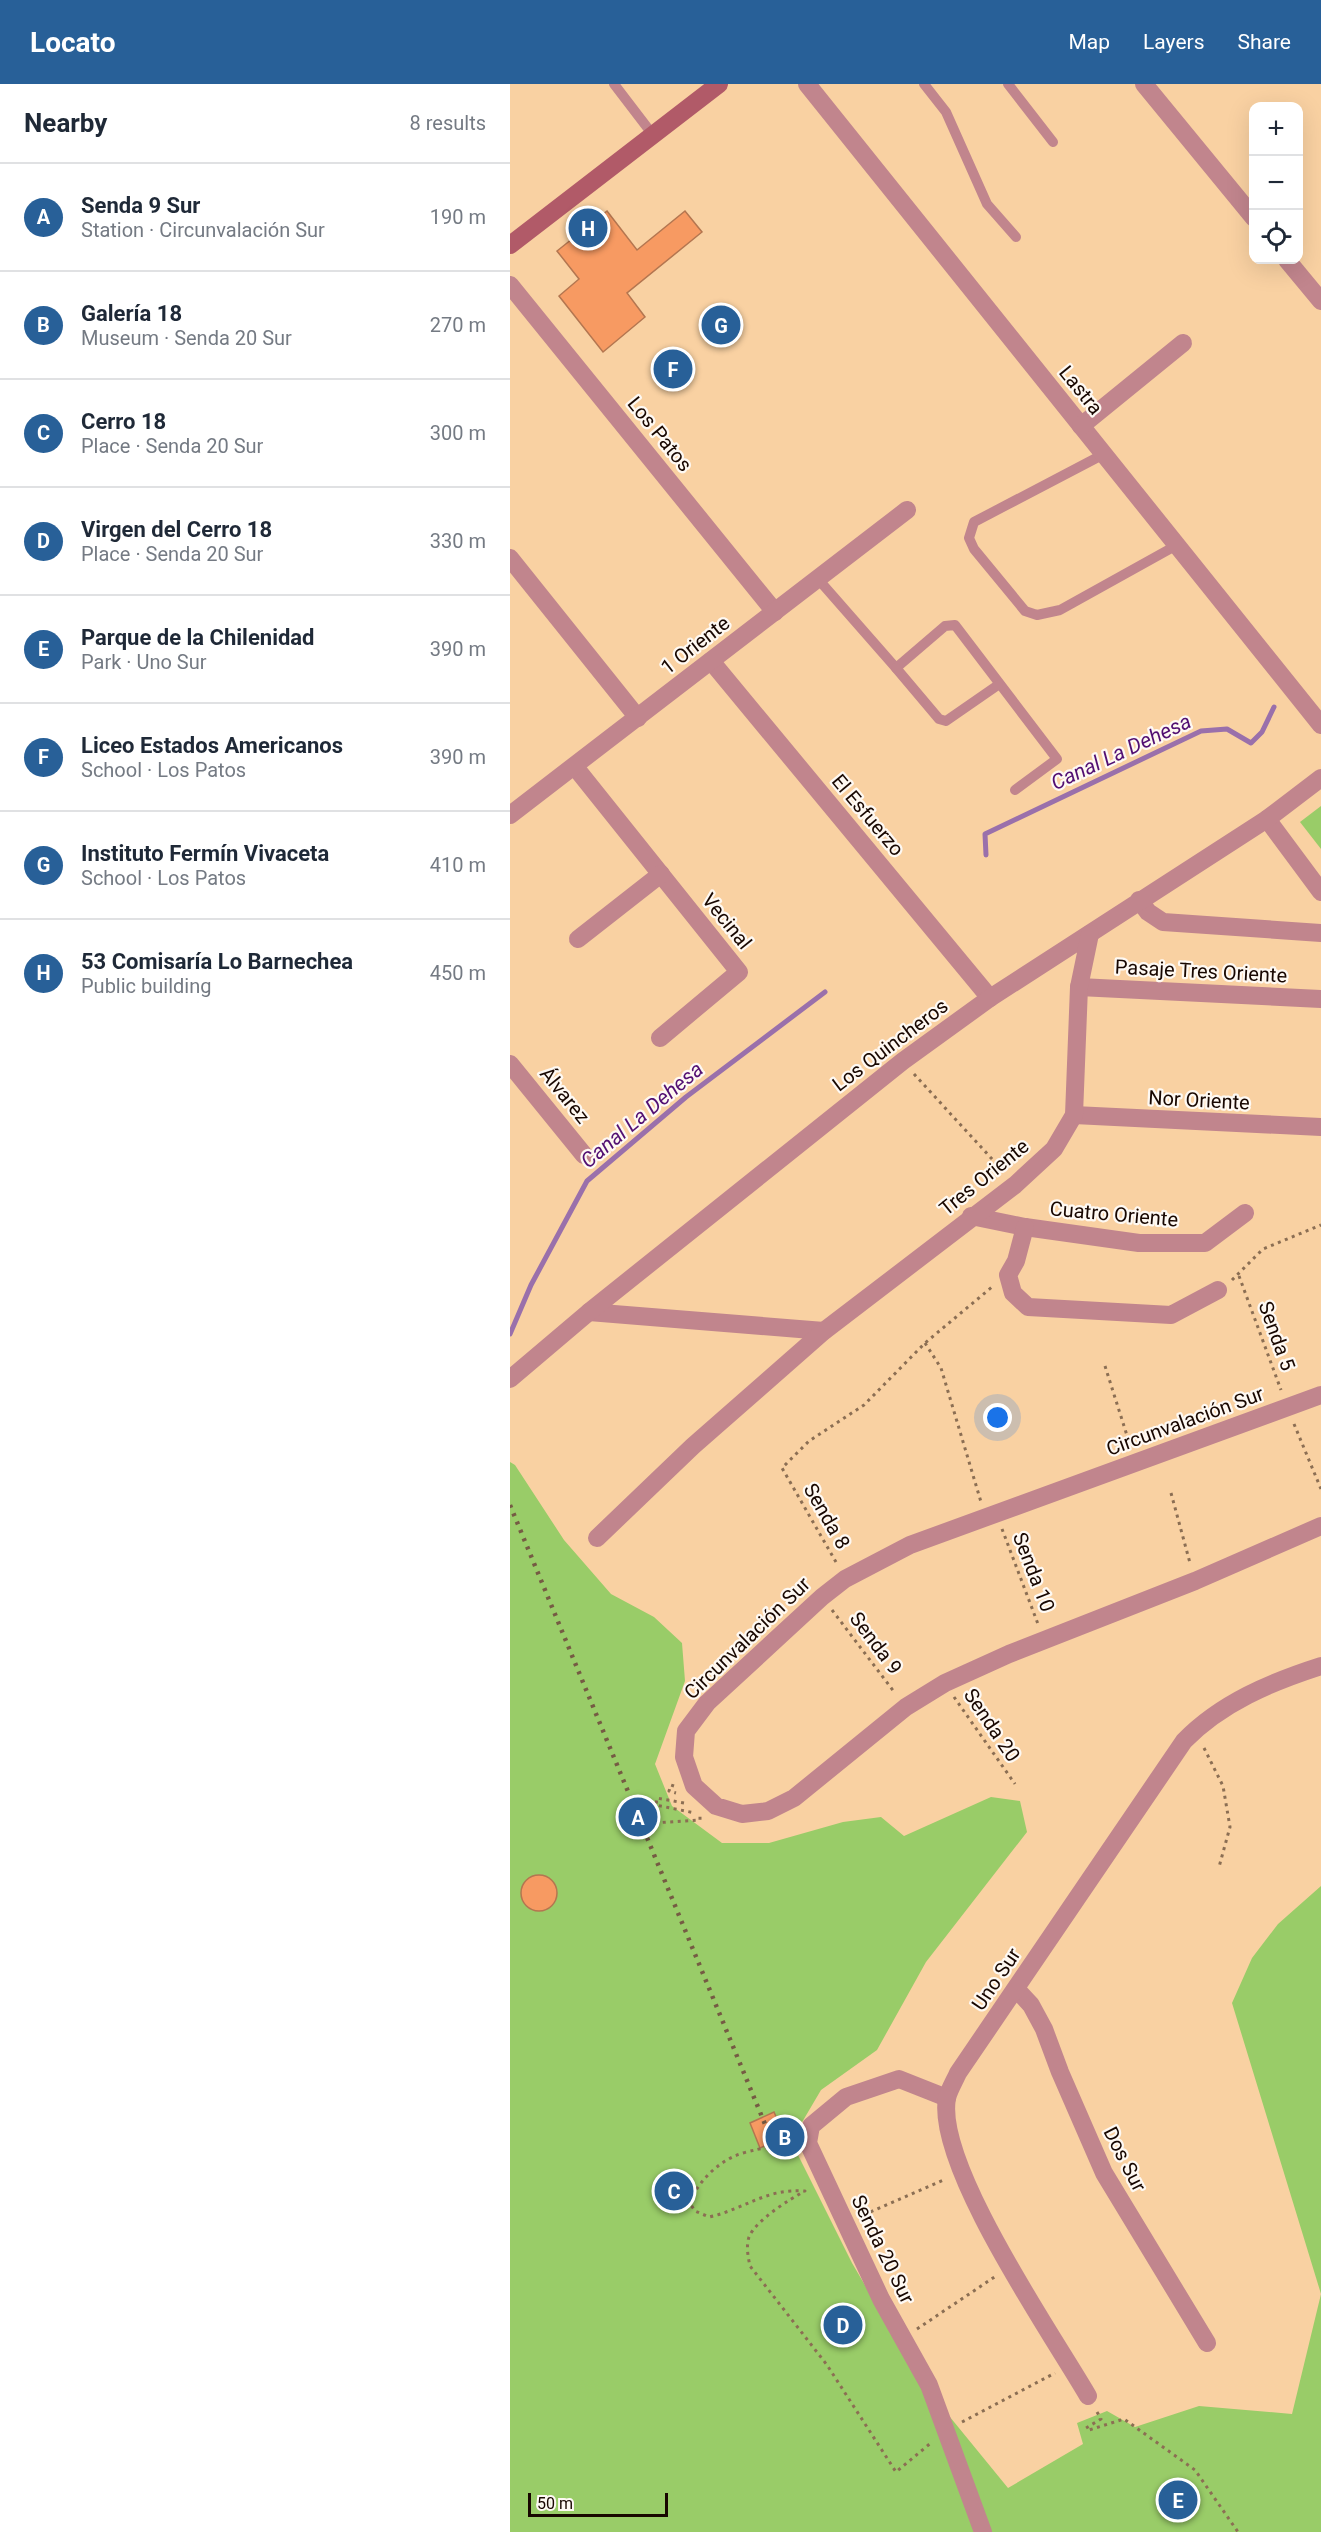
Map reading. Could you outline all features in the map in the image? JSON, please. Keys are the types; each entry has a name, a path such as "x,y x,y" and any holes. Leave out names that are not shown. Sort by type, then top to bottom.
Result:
{"main road":[{"path":"510,245 719,84"}],"street":[{"name":"Lastra","path":"807,84 1321,724"},
{"path":"1144,84 1249,212"},
{"path":"1290,264 1321,301"},
{"name":"Los Patos","path":"511,287 775,612"},
{"path":"1081,426 1183,343"},
{"name":"1 Oriente","path":"510,815 907,510"},
{"path":"510,558 638,718"},
{"name":"El Esfuerzo","path":"711,661 990,998"},
{"name":"Vecinal","path":"575,766 739,972 660,1038"},
{"name":"Los Quincheros","path":"510,1379 589,1312 903,1061 990,998 1267,819 1321,778"},
{"path":"1267,819 1321,892"},
{"path":"578,939 661,874"},
{"path":"1139,900 1148,912 1163,922 1321,933"},
{"name":"Tres Oriente","path":"597,1538 693,1446 824,1331 971,1216 1015,1185 1054,1149 1074,1115 1079,987 1090,934"},
{"name":"Pasaje Tres Oriente","path":"1079,987 1321,999"},
{"name":"Álvarez","path":"510,1064 584,1155"},
{"name":"Nor Oriente","path":"1074,1115 1321,1128"},
{"name":"Cuatro Oriente","path":"971,1216 1024,1227 1139,1243 1205,1243 1245,1213"},
{"path":"1024,1227 1016,1261 1008,1275 1013,1293 1028,1307 1101,1313 1171,1315 1218,1290"},
{"path":"589,1312 824,1331"},
{"name":"Circunvalación Sur","path":"1321,1395 910,1545 845,1579 822,1597 707,1703 686,1731 684,1757 694,1786 716,1806 742,1814 768,1810 794,1798 906,1707 945,1683 1000,1657 1195,1581 1321,1526"},
{"name":"Uno Sur","path":"1088,2396 1011,2266 960,2172 948,2129 947,2098 958,2073 1017,1990 1173,1754 1195,1730 1241,1698 1321,1666"},
{"name":"Dos Sur","path":"1017,1990 1030,2005 1044,2029 1104,2173 1207,2343"},
{"name":"Senda 20 Sur","path":"947,2098 899,2079 846,2097 812,2126 808,2144 881,2299 929,2385 983,2532"}],"lane":[{"path":"614,84 653,135"},
{"path":"924,84 946,112 987,204 1016,237"},
{"path":"1008,84 1053,142"},
{"path":"1104,454 974,522 969,538 974,549 1025,611 1037,615 1060,610 1177,545"},
{"path":"818,579 939,719 946,721 998,685"},
{"path":"896,668 950,623 955,625 998,685 1057,759 1015,790"}],"path":[{"path":"903,1061 1015,1185"},
{"path":"1218,1290 1239,1275 1263,1249 1321,1225"},
{"path":"925,1344 1008,1275"},
{"name":"Senda 5","path":"1239,1275 1287,1408 1321,1489"},
{"name":"Senda 8","path":"845,1579 782,1468 809,1441 864,1405 925,1344"},
{"name":"Senda 10","path":"925,1344 941,1368 991,1515 1045,1641"},
{"path":"1105,1366 1135,1463"},
{"path":"1171,1493 1195,1581"},
{"name":"Senda 9","path":"822,1597 906,1707"},
{"name":"Senda 20","path":"945,1683 1015,1784"},
{"path":"1195,1730 1223,1786 1230,1827 1219,1867"},
{"path":"641,1798 653,1823 700,1820 700,1814 656,1805 657,1798 691,1804"},
{"path":"769,2149 744,2153 712,2170 698,2184 689,2202 695,2211 709,2217 761,2196 785,2190 805,2191 787,2200 750,2235 747,2253 750,2266 826,2365 896,2472 946,2431 1070,2365"},
{"path":"850,2234 873,2224 868,2213 960,2172"},
{"path":"903,2338 1011,2266"},
{"path":"1088,2396 1101,2420 1086,2428 1089,2430 1124,2419 1195,2470 1238,2532"}],"green space":[{"path":"1321,806 1321,849 1300,822"},
{"path":"510,1462 515,1465 564,1540 611,1594 654,1617 682,1643 685,1681 655,1764 672,1806 722,1843 769,1843 843,1822 881,1817 904,1836 991,1797 1020,1801 1027,1832 926,1962 877,2050 821,2090 791,2141 852,2263 923,2384 1008,2488 1083,2444 1077,2423 1107,2411 1135,2427 1199,2406 1292,2414 1321,2294 1321,2532 510,2532"},
{"path":"1321,1886 1321,2294 1232,2003 1252,1958 1278,1924"}],"building":[{"path":"607,211 637,250 685,211 702,232 627,293 645,317 603,352 559,296 579,279 557,251"},
{"path":"539,1875 552,1880 557,1893 552,1906 539,1911 526,1906 521,1893 526,1880"},
{"path":"774,2112 785,2137 760,2148 750,2123"}],"waterway":[{"name":"Canal La Dehesa","path":"986,855 985,834 1201,731 1227,729 1251,743 1262,732 1274,707"},
{"name":"Canal La Dehesa","path":"510,1334 531,1285 587,1181 686,1097 825,992"}],"railway":[{"path":"510,1505 767,2129"}],"place":[{"name":"53 Comisaría Lo Barnechea","path":"588,228"},
{"name":"Instituto Fermín Vivaceta","path":"721,325"},
{"name":"Liceo Estados Americanos","path":"673,369"},
{"name":"Senda 9 Sur","path":"638,1817"},
{"name":"Galería 18","path":"785,2137"},
{"name":"Cerro 18","path":"674,2191"},
{"name":"Virgen del Cerro 18","path":"843,2325"},
{"name":"Parque de la Chilenidad","path":"1178,2500"}]}
